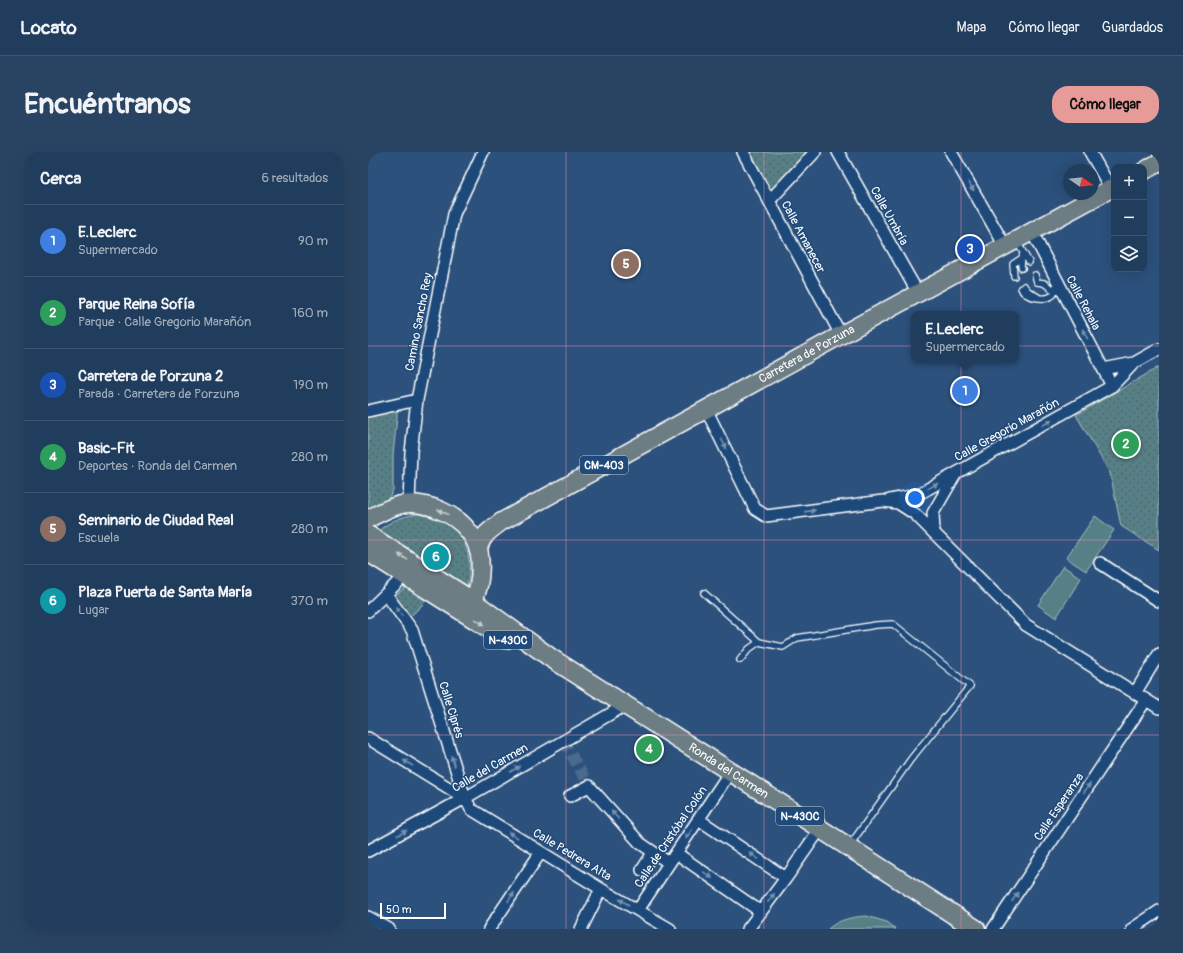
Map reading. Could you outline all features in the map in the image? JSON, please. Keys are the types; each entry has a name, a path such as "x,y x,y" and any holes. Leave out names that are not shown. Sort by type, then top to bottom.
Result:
{"highway":[{"name":"N-430C","path":"368,535 471,600 620,707"},
{"name":"N-430C","path":"368,552 469,616 620,707"},
{"name":"Ronda del Carmen","path":"620,707 726,778 818,832 848,847 976,929"},
{"name":"Ronda del Carmen","path":"620,707 818,832 962,929"}],"main road":[{"path":"1147,169 1159,162"},
{"name":"Carretera de Porzuna","path":"501,522 918,293 1017,249 1032,232 1111,189"},
{"path":"368,525 374,515 390,508 409,503 428,506 445,512 469,532 478,550 481,572 480,581 482,599 488,612"},
{"path":"460,523 480,525 501,522"},
{"path":"478,550 483,537 501,522"},
{"path":"399,572 407,573 415,577 461,603 471,600 475,595 480,581"}],"street":[{"name":"Camino Sancho Rey","path":"409,503 411,452 417,400 454,214 483,152"},
{"name":"Calle Amanecer","path":"743,152 841,335"},
{"path":"769,201 815,152"},
{"name":"Calle Umbría","path":"838,152 918,293"},
{"path":"951,152 1017,249"},
{"path":"1090,152 1111,185"},
{"name":"Calle Rehala","path":"1032,232 1058,285 1112,386"},
{"name":"Calle Gregorio Marañón","path":"706,409 756,509 766,516 883,501 917,495 1112,386 1134,364 1159,350"},
{"name":"Calle Gregorio Marañón","path":"1103,369 1134,364"},
{"path":"368,411 417,400"},
{"path":"934,533 933,513 955,474"},
{"path":"883,501 898,503 916,514 1026,625 1159,708"},
{"path":"1100,563 1159,601"},
{"path":"368,611 399,581 399,572"},
{"name":"Calle Ciprés","path":"386,594 412,630 465,798"},
{"path":"1135,693 1159,654"},
{"name":"Calle Esperanza","path":"993,929 1146,700"},
{"name":"Calle del Carmen","path":"368,851 465,798 620,707"},
{"path":"368,738 465,798"},
{"name":"Calle de Cristóbal Colón","path":"638,910 726,778"},
{"path":"570,796 589,786 640,844 669,863"},
{"name":"Calle Pedrera Alta","path":"465,798 471,809 670,929"},
{"path":"698,819 786,878"},
{"path":"748,929 818,832"},
{"path":"490,929 541,852"},
{"path":"642,870 654,853"},
{"path":"676,853 761,912"},
{"path":"581,929 601,888"},
{"path":"1132,929 1159,911"},
{"path":"368,917 388,929"}],"lane":[{"path":"1017,249 1028,262"},
{"path":"1017,249 1022,268"},
{"path":"1014,273 1017,249"},
{"path":"1035,275 1038,282"},
{"path":"1030,280 1031,282 1044,283 1052,289 1058,285"},
{"path":"1022,287 1025,295 1031,297 1048,297 1052,295 1058,285"},
{"path":"704,593 759,642 782,647 797,638 876,625 893,624 970,686 911,759 848,847"},
{"path":"740,660 749,649 759,642"}],"green space":[{"path":"743,152 812,152 769,201"},
{"path":"1159,367 1159,550 1121,526 1110,473 1076,415"},
{"path":"395,409 397,412 397,417 393,455 393,490 389,498 368,511 368,416"},
{"path":"417,514 432,517 444,522 454,529 461,537 466,547 469,559 467,587 378,531 396,520"},
{"path":"1095,516 1114,530 1086,571 1066,558"},
{"path":"1063,566 1081,578 1056,618 1038,605"},
{"path":"406,587 427,600 410,617 394,596"},
{"path":"866,916 887,922 896,929 828,929 841,921"}],"tunnel":[{"path":"563,740 589,786"}],"place":[{"name":"Carretera de Porzuna 2","path":"970,249"},
{"name":"Seminario de Ciudad Real","path":"626,264"},
{"name":"E.Leclerc","path":"965,391"},
{"name":"Parque Reina Sofía","path":"1126,444"},
{"name":"Plaza Puerta de Santa María","path":"436,557"},
{"name":"Basic-Fit","path":"649,749"}]}
